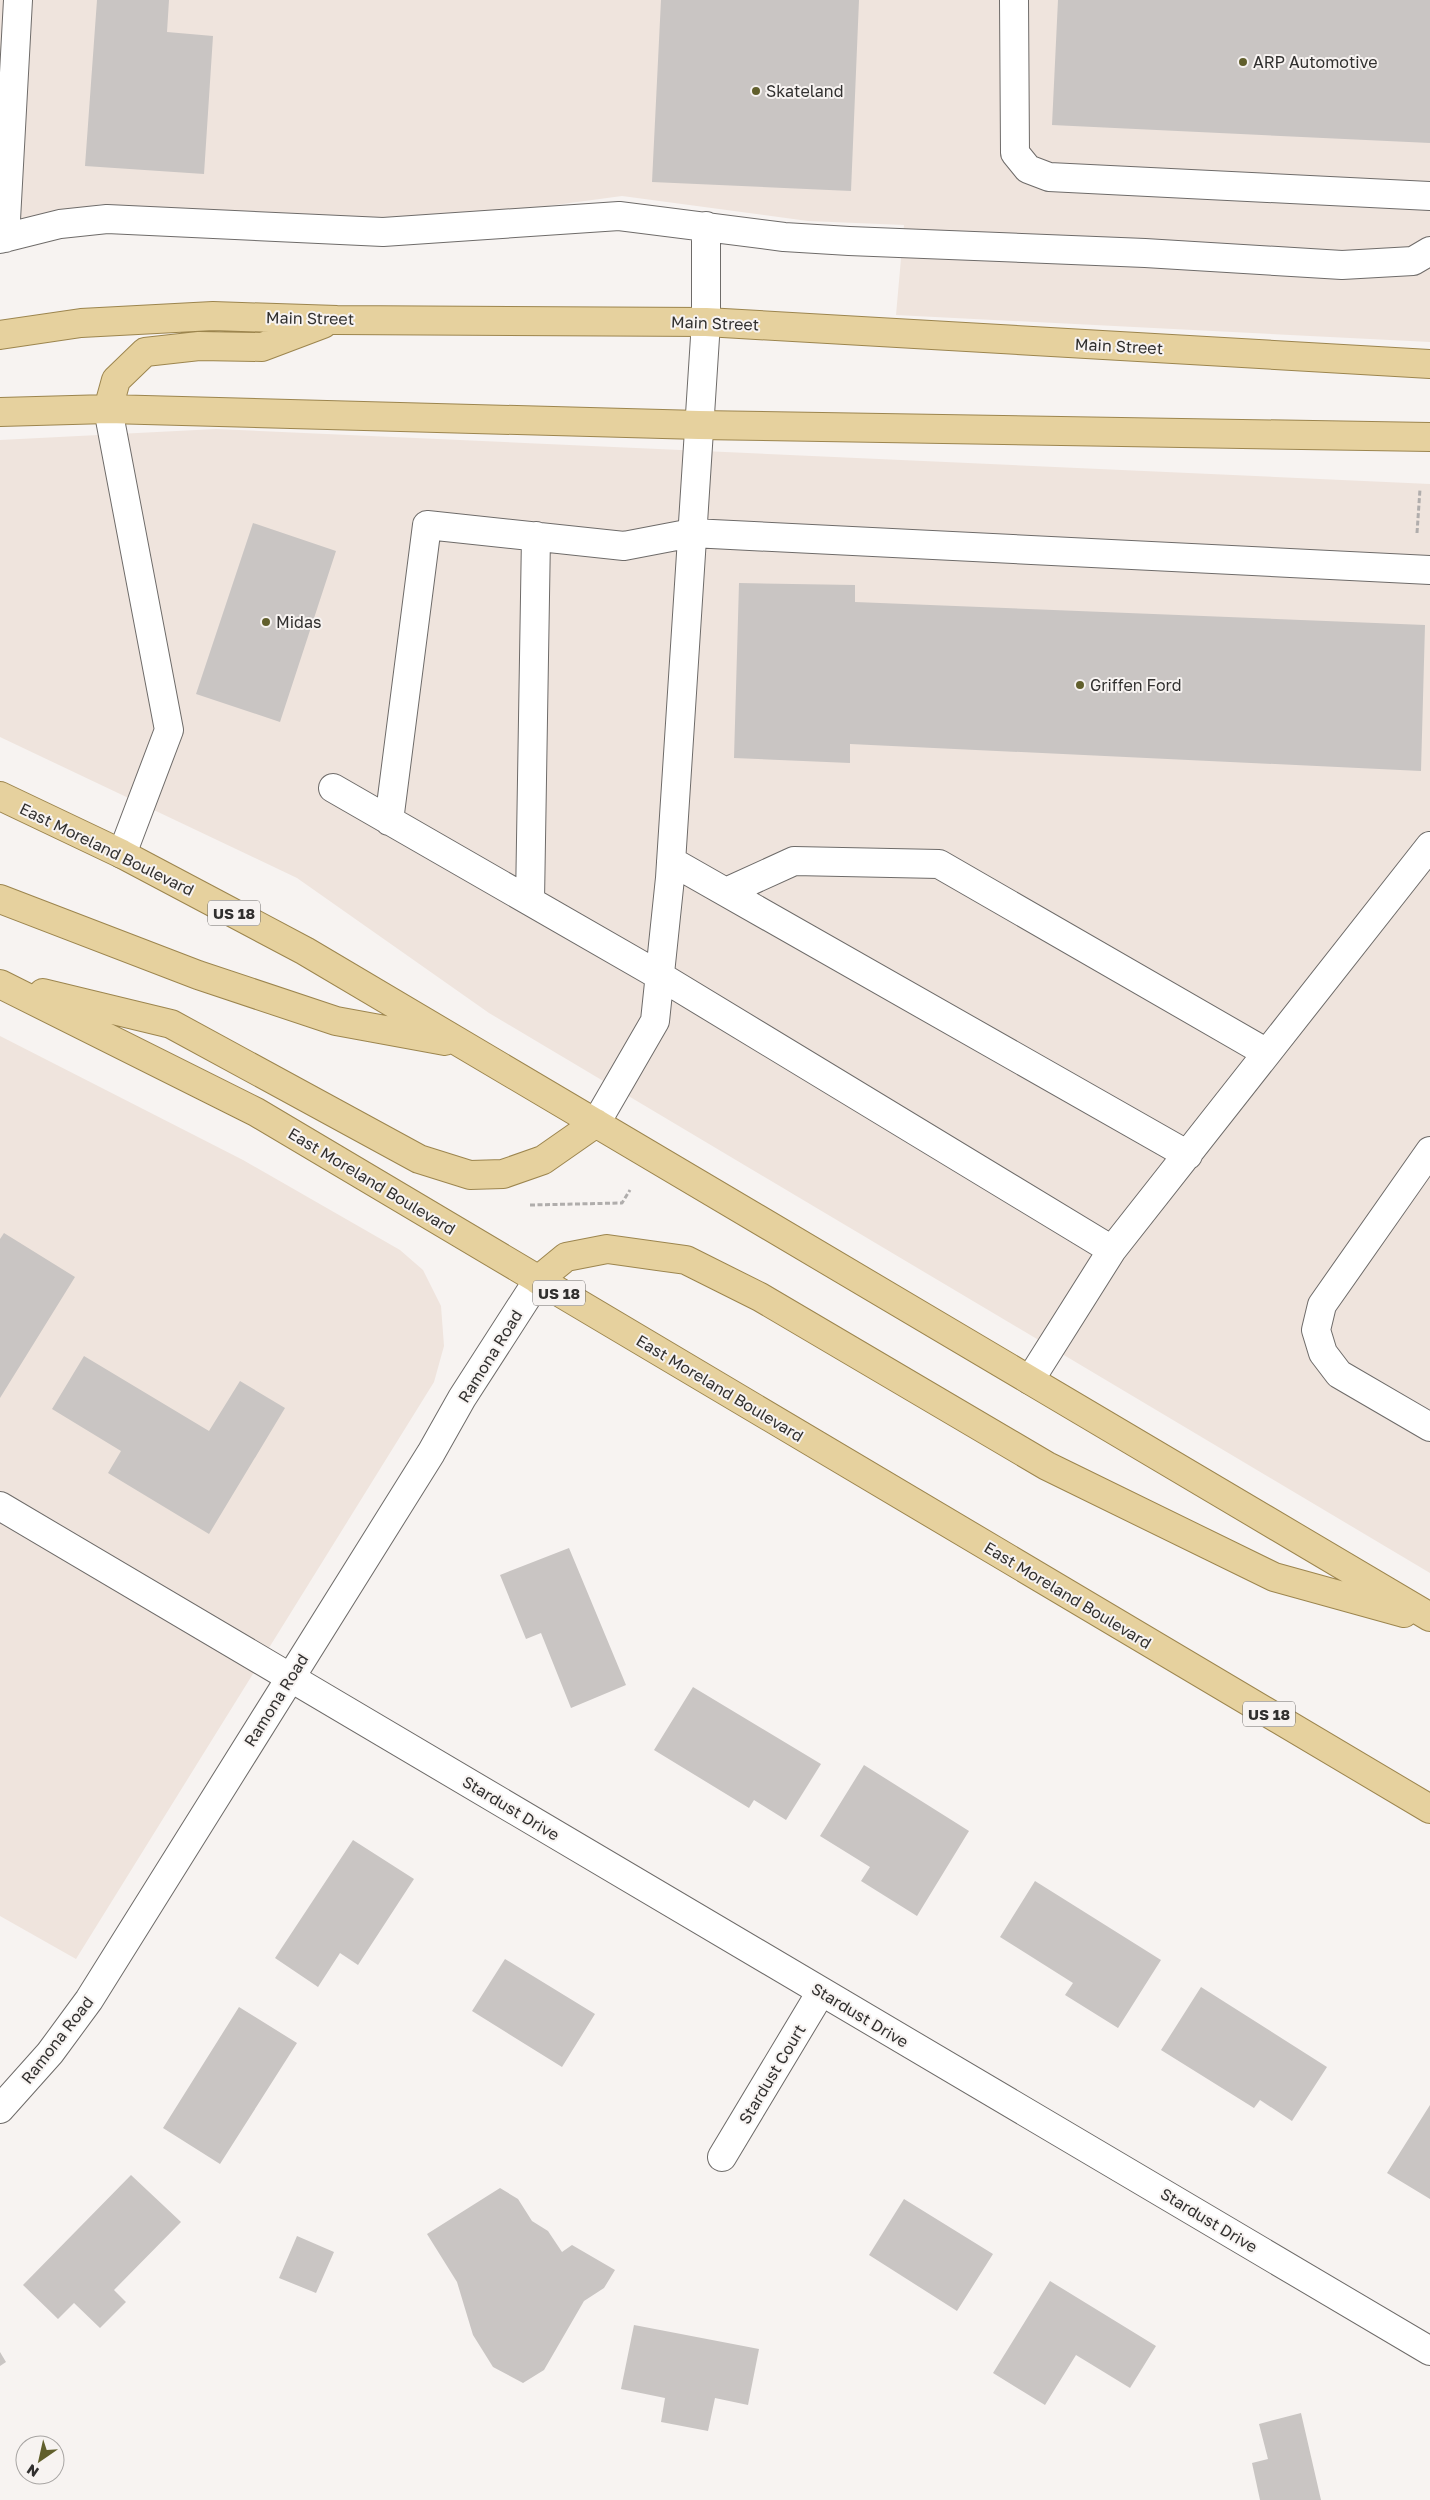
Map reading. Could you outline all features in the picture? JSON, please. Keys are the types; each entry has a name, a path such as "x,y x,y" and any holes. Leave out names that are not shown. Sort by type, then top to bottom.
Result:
{"main road":[{"name":"Main Street","path":"0,335 81,324 214,316 336,320 706,322 1430,364"},
{"path":"108,409 116,380 145,352 199,346 262,347 336,320"},
{"path":"0,412 108,409 699,425 1430,437"},
{"name":"East Moreland Boulevard","path":"0,796 122,854 304,951 1430,1619"},
{"path":"0,899 198,975 336,1021 461,1044"},
{"path":"0,983 171,1024 418,1159 470,1175 503,1174 543,1160 596,1123"},
{"name":"East Moreland Boulevard","path":"0,983 256,1112 1430,1809"},
{"path":"538,1280 566,1257 607,1249 686,1260 760,1297 1047,1466 1274,1577 1430,1619"}],"street":[{"path":"18,0 5,140 2,238 60,224 107,219 383,232 619,216 784,237 849,242 1145,253 1342,265 1413,261 1430,251"},
{"path":"1014,0 1015,153 1028,169 1049,177 1430,196"},
{"path":"596,1123 655,1021 671,861 706,322 706,226"},
{"path":"108,409 170,730 122,854"},
{"path":"389,821 427,525 624,546 692,533 1422,570"},
{"path":"530,901 536,536"},
{"path":"333,788 660,976 1112,1250"},
{"path":"1030,1380 1112,1250 1430,846"},
{"path":"671,861 1188,1155"},
{"path":"726,892 794,861 939,864 1267,1053"},
{"path":"1430,1151 1322,1305 1316,1330 1323,1353 1339,1374 1430,1427"},
{"name":"Ramona Road","path":"0,2109 50,2053 89,2000 432,1453 462,1398 538,1280"},
{"name":"Stardust Drive","path":"0,1506 1430,2351"},
{"name":"Stardust Court","path":"722,2157 821,1992"}],"path":[{"path":"1420,489 1422,570"},
{"path":"522,1206 622,1203 630,1190"}],"shaded area":[{"path":"0,0 1430,0 1430,342 896,315 904,225 808,221 622,196 540,207 371,220 198,212 101,204 0,223"},
{"path":"216,429 1430,484 1430,1573 489,1013 297,878 0,737 0,440"},
{"path":"0,1036 243,1160 400,1250 423,1270 441,1306 444,1346 434,1382 76,1959 0,1916"}],"building":[{"path":"97,0 169,0 167,32 213,36 204,174 85,166"},
{"name":"Skateland","path":"661,0 859,0 851,191 652,182"},
{"name":"ARP Automotive","path":"1058,0 1430,0 1430,143 1052,125"},
{"name":"Midas","path":"253,523 336,551 280,722 196,694"},
{"name":"Griffen Ford","path":"739,583 855,585 855,602 1425,625 1421,771 850,744 850,763 734,758"},
{"path":"4,1233 75,1277 0,1398 0,1239"},
{"path":"84,1356 209,1431 240,1381 285,1408 209,1534 108,1473 121,1451 52,1409"},
{"path":"569,1548 626,1685 571,1708 541,1633 526,1639 500,1575"},
{"path":"693,1687 821,1764 786,1820 754,1800 749,1808 654,1750"},
{"path":"864,1765 969,1831 917,1916 861,1881 870,1867 820,1836"},
{"path":"353,1840 414,1879 358,1965 340,1953 318,1987 275,1958"},
{"path":"1035,1881 1161,1960 1118,2028 1065,1995 1073,1983 1000,1937"},
{"path":"505,1959 595,2014 562,2067 472,2011"},
{"path":"1201,1987 1327,2067 1292,2121 1260,2100 1254,2108 1161,2050"},
{"path":"239,2007 297,2043 220,2164 163,2128"},
{"path":"1430,2105 1430,2199 1387,2173"},
{"path":"131,2175 181,2222 114,2290 126,2302 100,2328 74,2303 58,2319 23,2285"},
{"path":"500,2188 518,2199 532,2221 548,2231 562,2252 572,2245 615,2270 604,2288 584,2301 544,2370 523,2383 493,2367 473,2335 457,2282 427,2234"},
{"path":"904,2199 993,2254 957,2311 869,2255"},
{"path":"297,2236 334,2252 316,2293 279,2278"},
{"path":"1050,2281 1156,2346 1130,2388 1076,2355 1045,2405 993,2373"},
{"path":"634,2325 759,2349 748,2405 715,2398 708,2431 661,2422 665,2398 621,2389"},
{"path":"0,2352 6,2362 0,2366"},
{"path":"1301,2413 1321,2500 1260,2500 1252,2463 1268,2459 1259,2424"}],"place":[{"name":"ARP Automotive","path":"1243,62"},
{"name":"Skateland","path":"756,91"},
{"name":"Midas","path":"266,622"},
{"name":"Griffen Ford","path":"1080,685"}]}
